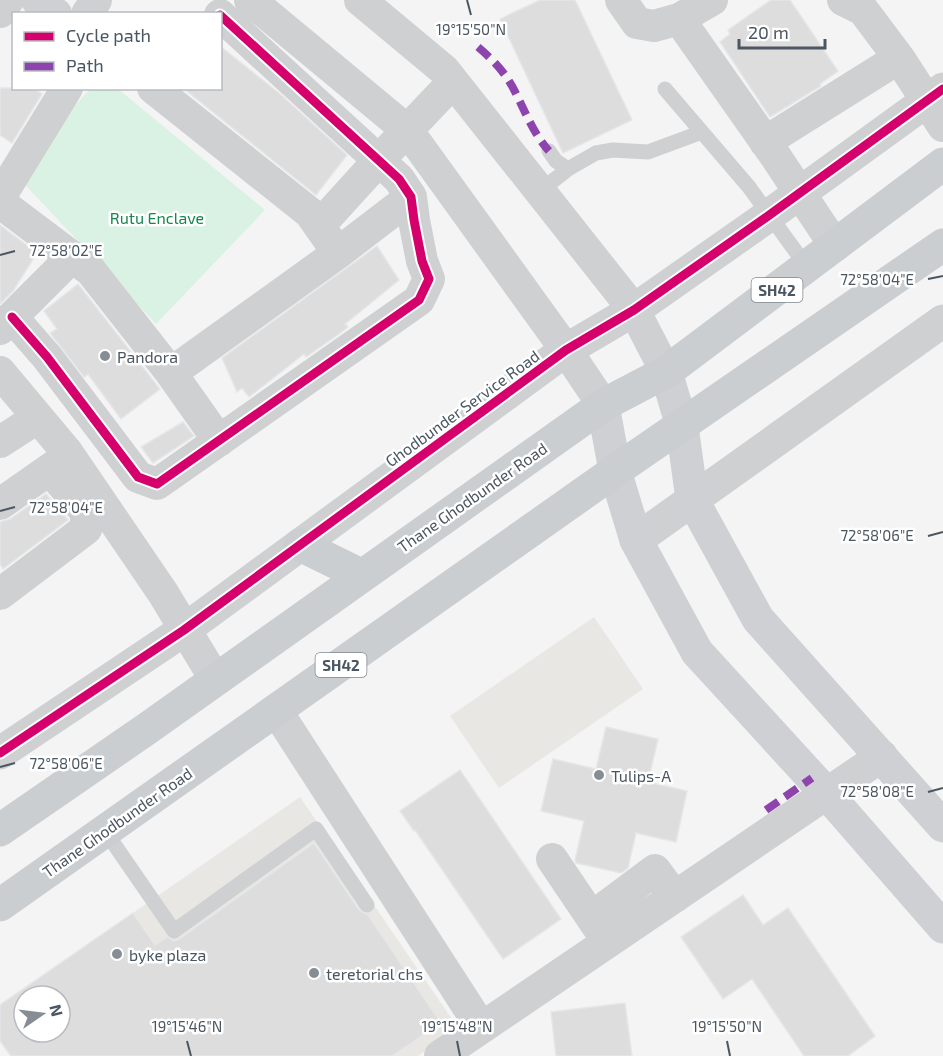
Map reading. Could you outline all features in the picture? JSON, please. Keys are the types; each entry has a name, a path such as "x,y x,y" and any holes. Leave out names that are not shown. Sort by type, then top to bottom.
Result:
{"main road":[{"name":"Thane Ghodbunder Road","path":"0,830 148,728 603,405 666,372 943,164"},
{"name":"Thane Ghodbunder Road","path":"0,904 615,471 943,245"},
{"path":"666,372 682,426 692,499 758,619 943,826"},
{"path":"603,405 615,471 636,540 697,652 827,794 943,927"},
{"path":"300,545 361,575"}],"street":[{"path":"0,12 8,0"},
{"path":"37,0 53,12"},
{"path":"200,0 217,12"},
{"path":"250,0 408,131 603,405"},
{"path":"360,0 444,70 634,310 666,372"},
{"path":"621,0 637,23 654,26 680,19 712,0"},
{"path":"843,0 863,10 898,58 937,105"},
{"path":"72,257 6,323 47,357 138,477 157,484 419,300 429,279 420,250 411,197 399,179 222,16"},
{"path":"680,19 835,246"},
{"path":"765,142 898,58"},
{"path":"320,226 453,82"},
{"path":"66,90 2,194 6,207 91,271 171,373 219,441"},
{"path":"156,90 310,213 338,253"},
{"name":"Ghodbunder Service Road","path":"0,753 184,630 566,351 634,310 768,216 798,192 937,105"},
{"path":"171,373 338,253 411,197"},
{"path":"636,540 943,321"},
{"path":"0,372 37,418 86,512 86,529 0,594"},
{"path":"0,442 37,418"},
{"path":"0,504 59,463"},
{"path":"59,463 163,593 215,679"},
{"path":"276,710 481,1028"},
{"path":"452,1053 600,929 670,890 827,794 882,756"},
{"path":"670,890 766,810"},
{"path":"552,859 600,929"}],"lane":[{"path":"665,89 748,187 807,267"},
{"path":"540,191 568,169 596,153 613,150 648,152 702,132"},
{"path":"549,151 556,161 568,169"},
{"path":"105,831 174,931 316,829 367,904"}],"shaded area":[{"path":"594,617 643,689 499,788 450,716"},
{"name":"teretorial chs","path":"300,797 458,1028 418,1056 231,1056 133,913"}],"green space":[{"name":"Rutu Enclave","path":"89,90 119,90 265,210 156,324 14,173"}],"building":[{"path":"540,0 575,0 632,120 563,153 500,19"},
{"path":"771,0 790,0 838,71 820,84 821,86 770,117 720,42 730,34 728,30"},
{"path":"222,48 279,93 347,155 316,195 185,90 222,90"},
{"path":"0,88 36,90 42,94 12,143 0,135"},
{"path":"0,225 37,253 13,291 0,304"},
{"path":"377,246 399,280 345,324 348,327 306,357 304,354 249,397 242,388 237,392 222,358"},
{"path":"78,284 160,389 121,419 88,374 84,377 50,333 57,329 44,311"},
{"path":"183,422 194,436 153,463 141,447"},
{"path":"46,494 68,520 3,569 0,564 0,522 10,519"},
{"path":"606,727 658,739 648,782 687,791 676,842 636,833 628,868 621,873 576,863 584,821 541,811 553,759 596,769"},
{"path":"460,770 561,919 503,959 400,811"},
{"path":"314,843 359,910 368,915 441,1023 392,1056 11,1056 0,1041 0,1005 12,997 12,1044 72,1044 72,984 30,984 133,913 155,945 167,937 174,941"},
{"path":"743,895 763,925 788,908 875,1036 848,1056 804,1056 752,979 723,999 681,937"},
{"path":"625,1003 632,1056 556,1056 551,1012"}],"marked path":[{"path":"478,47 497,65 508,80 533,128 549,151"},
{"path":"766,810 812,778"}],"cycle path":[{"path":"12,317 47,357 138,477 157,484 419,300 429,279 422,261 411,197 399,179 222,17"},
{"path":"0,753 184,630 566,350 634,310 943,89"}],"place":[{"name":"Pandora","path":"105,356"},
{"name":"Tulips-A","path":"599,775"},
{"name":"byke plaza","path":"117,954"},
{"name":"teretorial chs","path":"314,973"}]}
